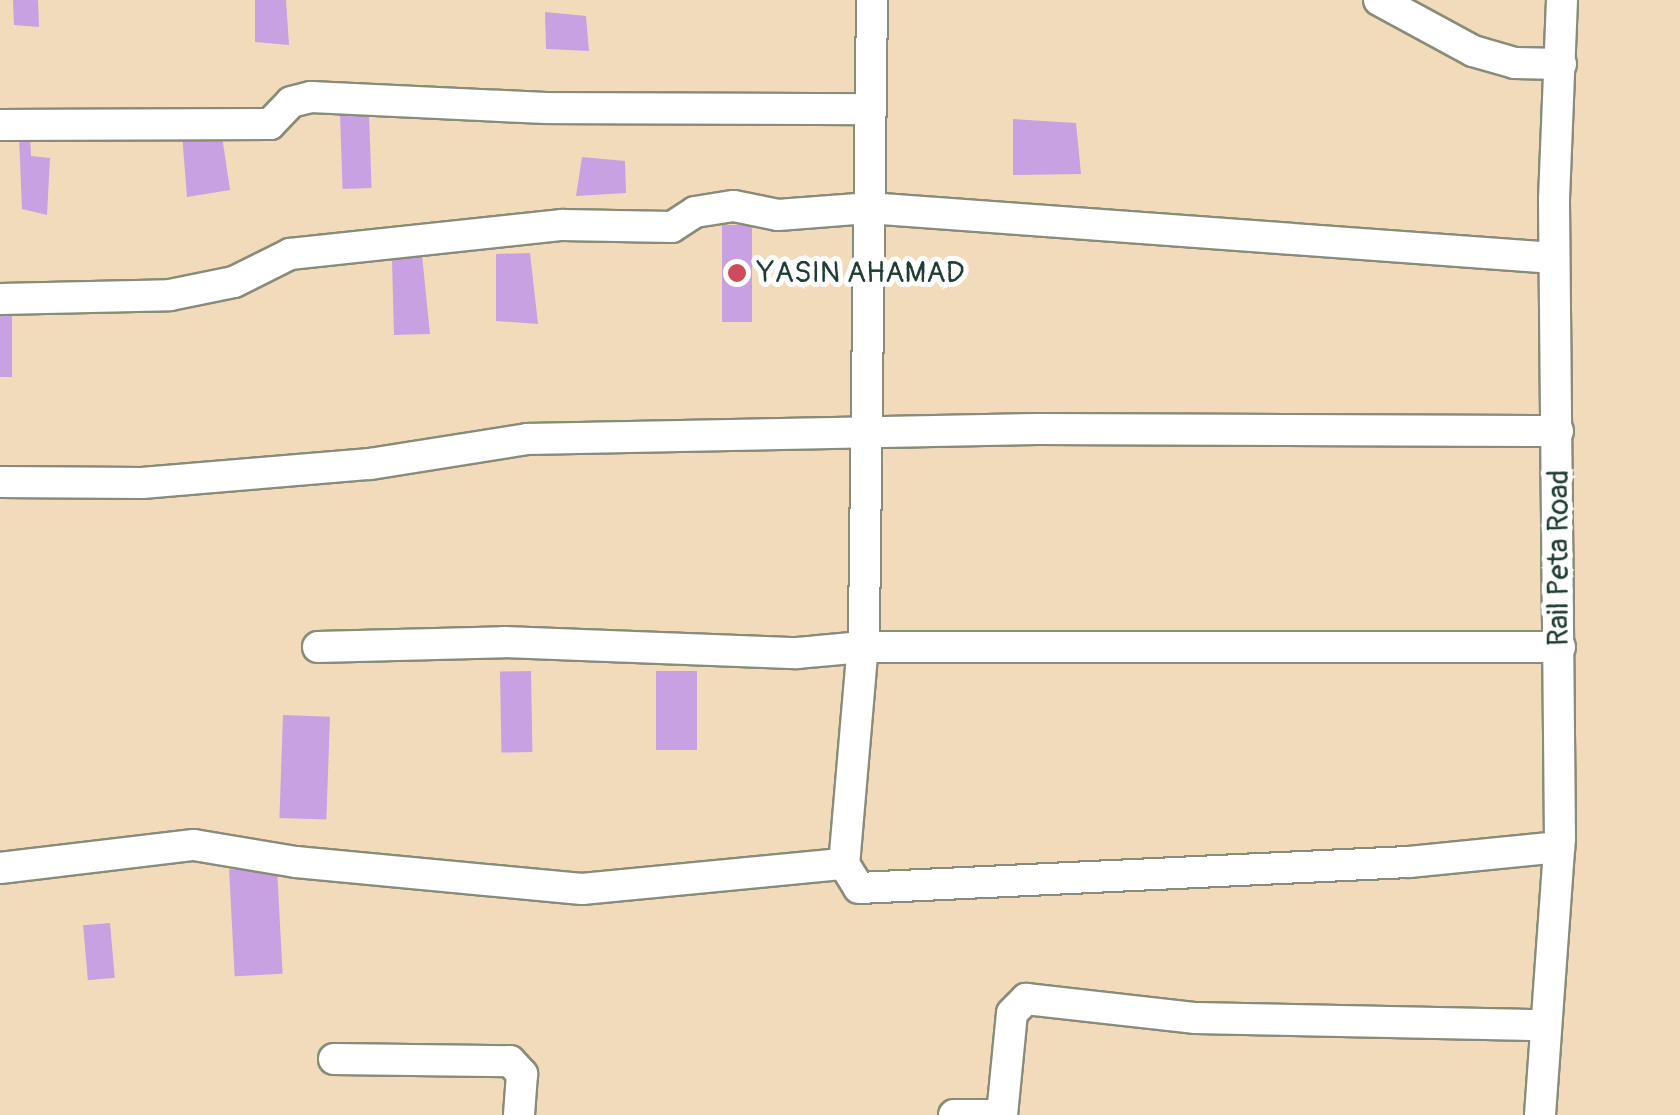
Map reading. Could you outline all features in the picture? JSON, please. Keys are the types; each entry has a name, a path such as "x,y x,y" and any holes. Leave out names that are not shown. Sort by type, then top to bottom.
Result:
{"street":[{"path":"872,0 863,646 844,864 859,888 886,891 1410,862 1559,846"},
{"path":"1379,0 1474,51 1516,64 1561,64"},
{"name":"Rail Peta Road","path":"1540,1115 1559,846 1554,258 1562,0"},
{"path":"0,126 270,124 291,102 311,97 546,108 870,109"},
{"path":"0,299 170,295 234,282 290,254 562,225 672,227 694,212 734,206 778,215 868,208 1554,258"},
{"path":"0,482 142,483 370,464 527,439 737,439 864,430 1558,430"},
{"path":"318,647 504,642 797,653 863,646 1560,647"},
{"path":"0,868 194,845 296,862 582,890 844,864"},
{"path":"954,1115 1000,1115 1012,1013 1026,1000 1196,1018 1544,1025"},
{"path":"334,1059 510,1062 522,1074 519,1115"}],"building":[{"path":"13,0 38,0 39,27 14,25"},
{"path":"255,0 286,0 289,45 255,42"},
{"path":"545,12 586,16 589,51 546,49"},
{"path":"369,114 372,188 343,189 340,115"},
{"path":"1013,119 1076,123 1081,174 1013,175"},
{"path":"30,134 31,156 50,158 47,215 22,209 19,136"},
{"path":"182,134 222,136 230,190 187,197"},
{"path":"582,157 625,161 626,193 576,196"},
{"name":"YASIN AHAMAD","path":"722,225 752,225 752,322 722,322"},
{"path":"530,253 538,324 496,321 496,254"},
{"path":"422,255 430,334 394,335 392,260"},
{"path":"0,312 12,312 12,377 0,377"},
{"path":"531,671 532,752 501,753 500,672"},
{"path":"656,671 697,671 697,750 656,750"},
{"path":"283,715 330,717 326,820 279,818"},
{"path":"277,867 283,974 235,976 229,870"},
{"path":"110,923 115,978 88,980 83,925"}],"place":[{"name":"YASIN AHAMAD","path":"737,273"}]}
